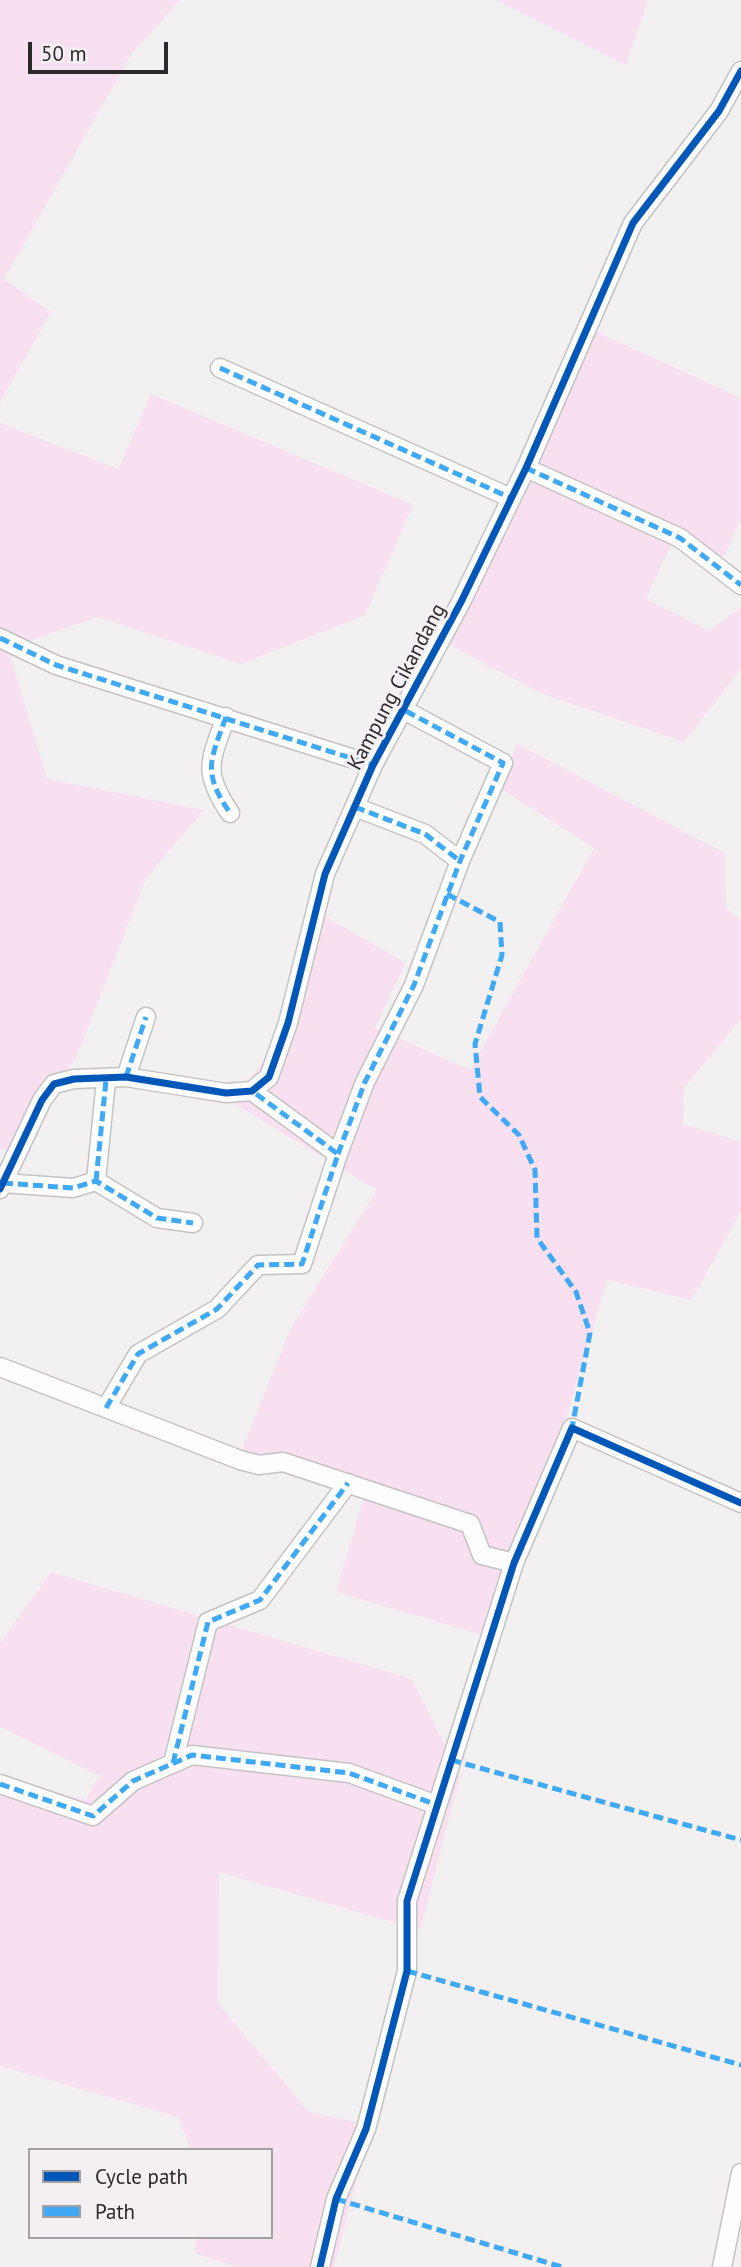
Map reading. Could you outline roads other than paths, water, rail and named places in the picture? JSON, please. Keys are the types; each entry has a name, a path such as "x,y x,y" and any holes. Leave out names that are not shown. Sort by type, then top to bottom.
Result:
{"street":[{"name":"Kampung Cikandang","path":"253,1091 269,1077 288,1023 325,874 373,765 404,710 526,468 633,223 719,111 741,71"},
{"path":"220,368 511,498"},
{"path":"526,468 680,538 741,585"},
{"path":"0,638 56,665 373,765"},
{"path":"106,1408 138,1354 217,1309 258,1265 302,1264 365,1082 414,985 460,861 503,763 404,710"},
{"path":"226,717 210,761 214,790 230,813"},
{"path":"355,807 425,834 460,861"},
{"path":"125,1077 146,1017"},
{"path":"193,1223 157,1218 96,1181 73,1188 1,1186 42,1100 54,1084 74,1079 106,1080 125,1077 226,1093 253,1091 338,1154"},
{"path":"96,1181 106,1080"},
{"path":"0,1367 240,1460 259,1465 283,1462 470,1524 482,1555 514,1563"},
{"path":"320,2267 336,2199 366,2129 404,1984 407,1971 407,1901 514,1563 572,1428 741,1503"},
{"path":"173,1763 208,1622 260,1600 348,1483"},
{"path":"0,1784 93,1816 133,1781 192,1755 349,1773 437,1805"},
{"path":"722,2267 741,2173"}]}
